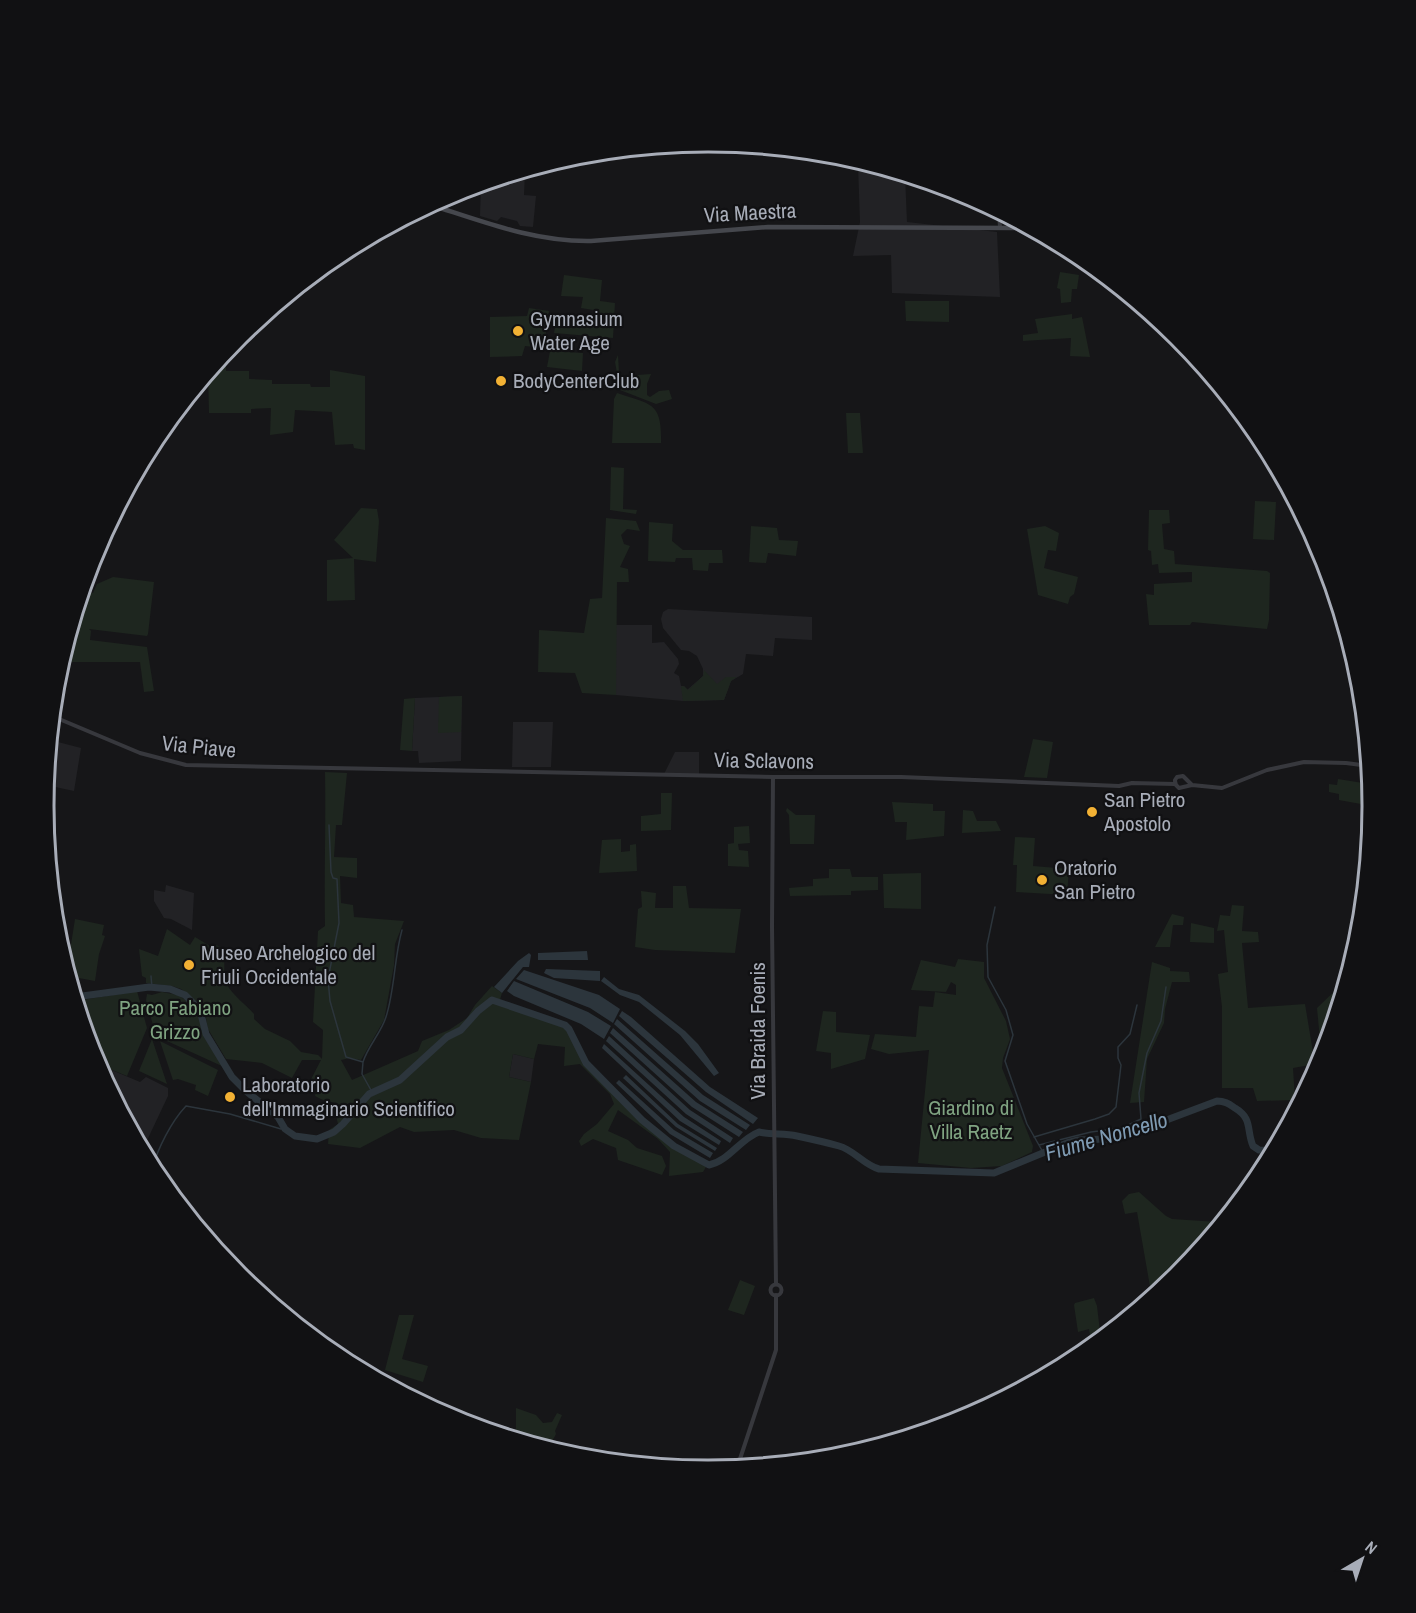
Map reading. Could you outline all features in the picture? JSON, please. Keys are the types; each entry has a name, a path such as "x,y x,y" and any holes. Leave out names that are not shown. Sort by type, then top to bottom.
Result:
{"main road":[{"name":"Via Maestra","path":"443,209 523,234 580,241 768,227 1011,227"}],"street":[{"path":"1000,221 1000,227"},
{"name":"Via Piave","path":"60,719 140,753 186,765 358,769"},
{"name":"Via Sclavons","path":"1175,783 1181,776 1186,783 1192,785 1222,788 1267,770 1304,762 1361,765"},
{"name":"Via Sclavons","path":"358,769 773,777 901,777 1119,786 1132,783 1175,783 1181,788 1186,783"},
{"name":"Via Braida Foenis","path":"740,1459 776,1350 776,1295 771,1289 776,1284 773,777"}],"shaded area":[{"path":"858,170 905,183 907,222 997,232 1000,297 892,293 891,255 853,256 860,222"},
{"path":"525,179 524,195 536,196 533,227 520,226 517,221 501,217 497,221 480,216 481,193 498,187"},
{"path":"668,609 812,617 812,640 775,638 773,656 746,654 743,674 731,681 724,700 683,701 616,695 616,625 652,625 652,643 664,642 678,659 679,664 674,673 679,676 681,686 687,690 703,676 703,669 697,656 689,651 681,650 663,628 661,619 663,612"},
{"path":"462,696 461,761 419,763 418,751 412,751 415,698"},
{"path":"513,722 553,722 551,767 512,767"},
{"path":"58,742 81,748 74,791 54,787"},
{"path":"675,752 699,752 699,775 664,774"},
{"path":"166,885 194,893 192,930 171,919 164,918 154,901 154,890 165,892"},
{"path":"587,951 588,960 538,960 538,953"},
{"path":"529,953 531,955 529,967 523,967 502,993 494,987 518,961"},
{"path":"546,969 600,971 600,981 554,978 544,973"},
{"path":"524,970 599,995 620,1009 613,1023 590,1008 516,979"},
{"path":"604,977 619,989 639,995 685,1031 698,1044 719,1073 714,1076 680,1035 639,1002 620,995 601,981"},
{"path":"514,981 588,1012 611,1026 604,1039 581,1024 514,996 507,991"},
{"path":"622,1011 710,1087 758,1118 753,1124 706,1092 619,1016"},
{"path":"617,1019 703,1095 750,1125 746,1130 700,1101 614,1024"},
{"path":"613,1028 696,1102 743,1132 739,1137 692,1107 610,1033"},
{"path":"609,1036 690,1110 733,1138 730,1143 686,1114 606,1041"},
{"path":"604,1044 684,1117 721,1141 719,1145 680,1121 602,1048"},
{"path":"513,1054 534,1059 531,1082 509,1077"},
{"path":"109,1069 140,1082 146,1077 168,1088 168,1096 147,1141 121,1096"},
{"path":"626,1075 678,1124 717,1148 715,1151 676,1127 623,1078"},
{"path":"619,1080 674,1130 713,1153 710,1158 670,1134 616,1083"}],"green space":[{"path":"1060,272 1079,275 1077,289 1072,289 1071,302 1061,303 1060,289 1057,288"},
{"path":"564,275 602,280 600,301 615,303 613,338 554,333 556,321 598,324 599,311 581,308 583,297 561,296"},
{"path":"905,301 949,301 949,322 906,321"},
{"name":"Gymnasium Water Age","path":"529,308 549,311 544,348 525,346 522,356 490,357 490,317 527,316"},
{"path":"1072,314 1072,319 1082,317 1090,357 1070,356 1071,338 1023,341 1023,335 1038,333 1035,319"},
{"path":"550,351 583,353 582,371 547,367"},
{"path":"618,355 619,372 623,376 651,374 647,384 647,395 650,397 659,391 669,390 672,399 656,404 620,390 615,362"},
{"path":"226,365 226,371 249,371 249,379 272,380 272,384 310,384 311,387 330,387 330,370 365,376 365,450 354,448 353,444 335,445 332,412 295,410 293,432 270,435 271,408 251,409 251,413 209,413 208,384"},
{"path":"617,393 647,403 657,412 661,443 612,443 614,399"},
{"path":"846,413 860,413 863,453 848,453"},
{"path":"611,467 624,468 623,509 637,510 636,514 610,510"},
{"path":"1255,501 1276,502 1274,540 1253,539"},
{"path":"361,508 377,509 379,521 376,562 354,559 355,600 327,601 327,560 353,558 334,540"},
{"path":"1149,510 1169,510 1170,523 1162,524 1164,549 1174,551 1175,564 1270,573 1267,629 1192,622 1190,625 1149,625 1146,594 1154,595 1154,584 1192,582 1192,572 1159,573 1158,564 1152,565 1151,551 1148,550"},
{"path":"606,518 636,521 640,531 627,529 621,535 624,544 630,546 620,567 628,569 629,582 617,582 616,695 582,693 575,673 538,672 539,630 584,633 590,599 602,598"},
{"path":"649,522 673,524 672,541 683,550 722,550 723,563 709,563 708,571 693,570 692,558 676,558 675,562 648,561"},
{"path":"751,526 777,528 779,540 798,541 796,556 768,553 766,563 749,562"},
{"path":"1045,526 1059,533 1056,551 1048,550 1044,568 1078,577 1074,594 1070,597 1068,604 1038,595 1027,529"},
{"path":"113,577 154,582 147,636 89,629 91,631 90,640 147,647 154,691 144,692 140,662 71,662 89,596 97,584"},
{"path":"704,670 717,684 726,677 737,677 731,681 724,700 683,701 681,687 684,686 688,690 703,676"},
{"path":"462,696 461,732 438,733 439,697"},
{"path":"415,698 412,751 400,750 404,699"},
{"path":"1033,739 1053,742 1047,778 1024,777"},
{"path":"325,772 347,773 342,825 336,825 334,857 357,858 357,878 340,876 341,903 353,905 354,917 404,921 395,944 394,965 384,1020 361,1060 350,1058 341,1060 352,1080 418,1051 422,1041 449,1030 467,1018 492,986 502,993 499,1003 565,1025 591,1070 672,1145 704,1164 706,1167 703,1172 669,1176 670,1152 658,1139 618,1110 608,1131 628,1140 637,1148 662,1156 666,1166 662,1175 618,1160 616,1148 593,1139 581,1146 579,1141 584,1134 597,1124 614,1104 610,1094 580,1064 564,1066 565,1047 538,1044 534,1059 513,1054 509,1077 531,1082 519,1140 481,1138 454,1130 414,1132 400,1127 360,1148 328,1144 329,1130 338,1124 337,1103 315,1096 316,1093 307,1087 321,1060 302,1060 292,1078 262,1063 226,1059 208,1029 205,1013 189,995 172,986 146,983 146,978 142,976 139,949 158,956 167,929 190,945 195,937 210,946 211,944 217,945 223,954 227,985 254,1014 254,1019 265,1029 290,1041 301,1052 318,1055 322,1059 323,1030 313,1022 318,931 325,926"},
{"path":"1338,779 1361,783 1361,804 1339,800 1339,794 1329,792 1329,784 1337,785"},
{"path":"661,793 672,793 671,830 641,831 641,816 661,814"},
{"path":"892,802 933,804 933,811 945,811 944,836 906,840 907,822 895,822"},
{"path":"787,808 796,815 815,815 814,844 790,844"},
{"path":"963,810 973,811 977,821 996,821 1001,831 962,833"},
{"path":"749,826 750,843 738,844 739,850 748,851 749,867 728,866 728,844 734,843 734,827"},
{"name":"Oratorio San Pietro","path":"1015,837 1035,838 1033,866 1069,869 1067,895 1016,892 1017,865 1013,865"},
{"path":"621,839 621,852 630,851 630,845 636,844 637,871 599,873 602,840"},
{"path":"829,869 850,869 852,877 878,877 878,890 851,891 851,895 790,896 789,888 813,886 813,879 829,878"},
{"path":"921,873 921,909 884,908 883,874"},
{"path":"673,886 686,886 689,908 741,909 735,953 635,947 638,909 642,907 641,891 656,893 655,908 673,908"},
{"path":"1232,905 1244,906 1242,931 1258,932 1259,942 1242,943 1248,1008 1305,1004 1313,1054 1308,1065 1293,1068 1295,1096 1293,1100 1257,1101 1253,1088 1222,1088 1222,1007 1218,974 1228,972 1224,930 1217,931 1220,915 1230,916"},
{"path":"1172,914 1184,917 1183,925 1173,925 1170,947 1155,947"},
{"path":"75,919 104,925 102,935 105,936 99,954 95,981 76,978 70,949"},
{"path":"1191,923 1214,928 1214,943 1190,942"},
{"name":"Giardino di Villa Raetz","path":"958,959 984,962 984,978 1006,1021 1010,1039 1002,1068 1033,1146 1032,1152 1002,1166 971,1168 918,1163 929,1050 889,1054 871,1049 875,1034 916,1037 919,1006 933,1007 935,992 956,995 956,985 951,982 946,992 911,990 921,960 955,967"},
{"path":"1152,962 1170,968 1170,971 1189,972 1190,982 1172,982 1164,1023 1147,1059 1144,1102 1130,1103"},
{"path":"1336,990 1320,1036 1317,1008"},
{"path":"137,991 147,1028 127,1076 109,1069 84,1000"},
{"name":"Parco Fabiano Grizzo","path":"162,992 178,995 198,1011 204,1037 224,1067 156,1036 146,1000 147,994"},
{"path":"823,1011 836,1012 836,1032 870,1035 865,1059 831,1069 831,1053 816,1051"},
{"path":"152,1039 167,1084 139,1071"},
{"path":"160,1041 218,1070 208,1096 195,1090 196,1085 178,1079 173,1080"},
{"path":"1139,1192 1172,1219 1213,1222 1150,1288 1137,1212 1125,1214 1122,1201 1129,1194"},
{"path":"740,1280 755,1286 744,1315 728,1310"},
{"path":"1094,1298 1100,1329 1090,1336 1089,1329 1078,1332 1075,1303"},
{"path":"399,1315 414,1315 402,1359 428,1366 423,1382 385,1370"},
{"path":"516,1408 536,1415 543,1423 552,1422 557,1413 562,1415 552,1441 516,1431"}],"waterway":[{"path":"329,825 331,872 333,878 337,879 339,923 328,979 330,1001 346,1057 363,1062 362,1074 372,1092"},
{"path":"995,907 987,945 988,977 1006,1010 1013,1035 1005,1061 1027,1124 1044,1154"},
{"path":"363,1062 386,1017 402,930"},
{"path":"151,976 152,988"},
{"name":"Fiume Noncello","path":"82,996 149,987 170,989 185,995 200,1010 206,1034 232,1077 278,1117 285,1129 295,1136 317,1139 334,1132 369,1094 400,1080 447,1037 461,1030 478,1011 492,1000 565,1025 586,1063 642,1120 674,1146 709,1165 723,1159 752,1135 759,1132 792,1135 839,1146 879,1169 994,1173 1067,1143 1124,1136 1217,1101 1229,1104 1241,1112 1247,1120 1253,1146 1264,1150"},
{"path":"1039,1145 1091,1132 1122,1128 1141,1119 1139,1093 1147,1053 1161,1021 1166,987"},
{"path":"1034,1137 1109,1114 1116,1107 1121,1065 1118,1058 1118,1047 1130,1034 1137,1005"},
{"path":"156,1157 175,1120 186,1106 230,1114 281,1129 284,1127"}],"place":[{"name":"Gymnasium Water Age","path":"518,331"},
{"name":"BodyCenterClub","path":"501,381"},
{"name":"San Pietro Apostolo","path":"1092,812"},
{"name":"Oratorio San Pietro","path":"1042,880"},
{"name":"Museo Archelogico del Friuli Occidentale","path":"189,965"},
{"name":"Laboratorio dell'Immaginario Scientifico","path":"230,1097"}]}
